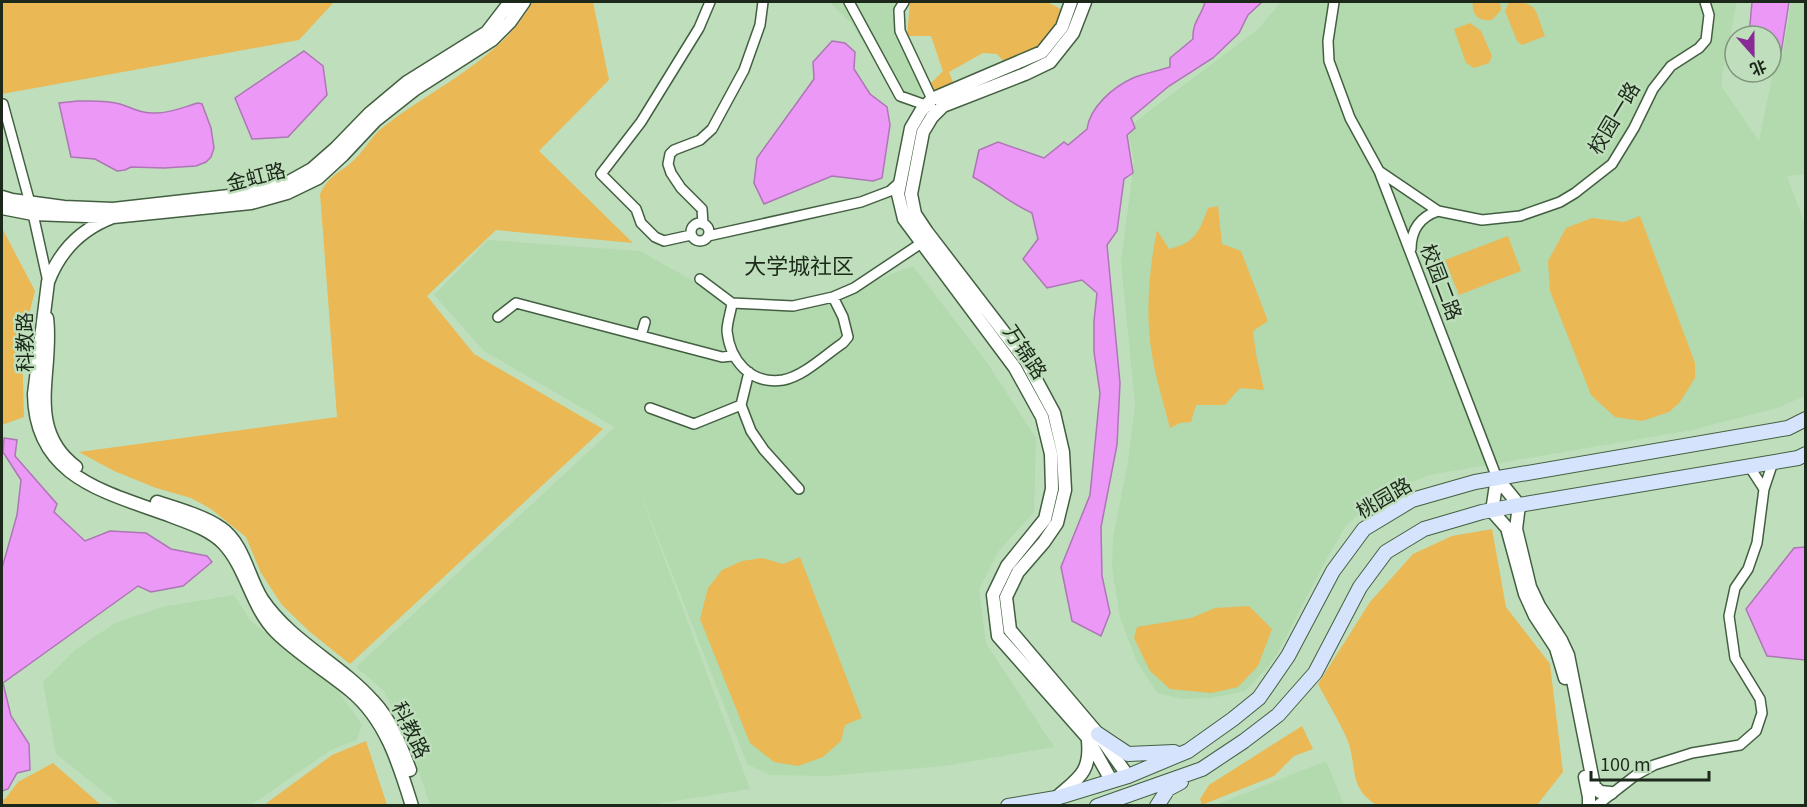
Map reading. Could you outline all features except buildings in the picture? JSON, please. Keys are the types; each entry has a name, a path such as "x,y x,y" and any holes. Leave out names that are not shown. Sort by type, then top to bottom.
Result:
{"main road":[{"name":"桃园路","path":"1008,806 1056,798 1128,776 1188,751 1233,719 1259,698 1288,657 1333,571 1364,529 1412,500 1475,482 1788,428 1806,419"},
{"path":"1157,806 1168,789 1244,741 1278,715 1315,673 1360,587 1386,552 1424,529 1519,505 1798,458 1806,454"},
{"path":"1092,736 1128,754 1188,751"},
{"path":"1097,806 1137,800 1202,769"},
{"path":"1128,776 1137,800"},
{"path":"1111,780 1120,802"}],"street":[{"name":"金虹路","path":"2,208 113,209 247,194 285,184 312,169 336,148 370,112 407,82 487,32 510,2"},
{"name":"金虹路","path":"2,197 31,208 113,217 251,202 286,193 318,177 343,155 376,120 414,90 492,40 510,22 524,2"},
{"path":"691,235 664,241 655,237 641,223 636,209 601,174 641,122 699,28 710,2"},
{"path":"703,224 702,209 681,188 671,173 668,164 670,154 674,150 700,140 712,129 744,70 760,25 763,2"},
{"path":"849,2 900,96 932,105 1041,52 1062,27 1071,2"},
{"path":"904,2 899,10 900,31 932,105"},
{"name":"万锦路","path":"932,105 943,106 1050,62 1072,33 1084,2"},
{"path":"1334,2 1328,41 1329,61 1350,118 1379,171 1438,211"},
{"name":"校园一路","path":"1438,211 1482,220 1507,218 1560,202 1575,193 1612,164 1634,128 1653,89 1671,66 1699,48 1706,40 1708,15 1705,2"},
{"path":"3,104 48,282"},
{"name":"万锦路","path":"932,105 911,128 898,194 904,219 926,240 1026,361 1054,413 1064,453 1065,490 1057,524 1017,573 1006,597 1010,630 1092,736 1128,776"},
{"name":"万锦路","path":"926,240 915,214 911,194 923,132 932,105"},
{"name":"校园二路","path":"1379,171 1497,478"},
{"path":"691,235 697,241 703,241 708,236 861,202 890,191 901,181"},
{"path":"1410,254 1411,241 1418,224 1425,215 1438,211"},
{"path":"45,302 48,282 61,255 76,237 97,223 113,217"},
{"path":"691,235 692,226 698,223 703,224 709,230 708,236"},
{"path":"699,279 732,303 793,306 833,297 854,288 926,240"},
{"path":"732,303 727,328 732,356 760,379 782,380 798,375 848,337 843,317 833,297"},
{"name":"科教路","path":"45,302 34,411 43,440 55,459 98,489 208,531 223,544 237,565 259,610 276,632 354,693 371,712 389,740 402,771 412,806"},
{"name":"科教路","path":"45,302 49,335 44,416 54,443 73,464 100,482 180,510 222,528 241,551 261,597 283,626 356,683 375,703 395,732 409,768 419,806"},
{"path":"498,316 516,303 722,357 732,356"},
{"path":"641,336 645,322"},
{"path":"750,372 741,405 751,430 764,450 799,489"},
{"path":"650,408 694,424 741,405"},
{"path":"1596,806 1636,775 1654,765 1692,753 1740,745 1756,731 1761,713 1760,699 1735,658 1729,616 1735,588 1748,569 1757,543 1764,489 1773,462"},
{"path":"1749,466 1764,489"},
{"path":"1497,478 1519,505 1516,530 1530,586 1568,655 1594,786 1600,792 1611,793"},
{"path":"1497,478 1492,511 1507,528 1525,594 1535,616 1556,648 1563,668 1589,806"},
{"path":"1056,798 1079,777 1088,765 1092,736"},
{"name":"万锦路","path":"1092,736 1111,780"}],"shaded area":[{"path":"2,2 334,2 299,40 2,94"},
{"path":"532,2 593,2 609,80 539,151 633,243 496,230 427,296 474,354 603,429 350,664 310,632 282,605 261,573 246,537 211,509 191,498 156,488 114,471 79,452 337,417 320,194 328,181 350,164 382,128 485,56 504,40 520,22"},
{"path":"829,2 898,2 893,10 928,90 901,105 852,24"},
{"path":"910,2 1047,2 1065,11 1040,51 1007,65 997,54 983,53 949,72 954,85 933,96 929,85 943,71 931,36 907,36"},
{"path":"1205,2 1262,2 1248,15 1239,33 1213,58 1169,86 1131,118 1135,128 1127,135 1133,173 1124,179 1117,231 1107,245 1120,383 1117,445 1101,527 1102,576 1110,613 1101,636 1072,621 1061,567 1090,495 1100,393 1094,352 1097,293 1082,280 1047,288 1023,259 1038,239 1032,213 973,177 979,150 998,142 1044,158 1064,142 1068,145 1087,129 1093,113 1110,92 1133,78 1170,67 1170,58 1193,39 1195,24"},
{"path":"1281,2 1737,2 1732,24 1723,24 1722,87 1759,141 1771,84 1783,84 1783,53 1791,2 1805,2 1805,174 1787,176 1805,224 1805,396 1777,408 1692,430 1429,475 1391,491 1370,504 1345,527 1277,654 1245,691 1211,698 1183,699 1157,693 1137,662 1120,618 1112,567 1113,538 1128,462 1135,404 1121,262 1134,161 1127,128 1257,30"},
{"path":"1473,2 1500,2 1501,10 1492,20 1483,20 1473,10"},
{"path":"1509,2 1526,3 1531,6 1537,14 1545,36 1522,45 1517,41 1505,11"},
{"path":"1752,2 1789,2 1783,40 1783,24 1750,24"},
{"path":"1470,23 1481,31 1492,56 1489,63 1474,68 1466,63 1454,29"},
{"path":"832,41 845,43 855,52 854,69 870,94 887,107 890,125 882,178 873,181 832,176 764,204 754,183 757,158 814,79 813,62"},
{"path":"304,51 323,66 327,95 288,137 252,139 235,98"},
{"path":"110,102 151,113 202,104 211,128 214,148 211,157 196,166 131,167 117,171 95,159 71,157 59,103"},
{"path":"1218,206 1222,244 1241,251 1268,321 1253,331 1264,390 1240,388 1225,405 1196,405 1191,422 1180,423 1170,428 1154,364 1149,324 1150,276 1157,230 1169,249 1178,246 1195,235 1208,208"},
{"path":"1640,216 1695,363 1695,378 1680,402 1669,412 1642,421 1615,417 1591,395 1550,291 1548,261 1566,228 1592,218 1624,222"},
{"path":"2,228 35,291 22,342 24,417 2,425"},
{"path":"1508,236 1521,271 1459,295 1445,260"},
{"path":"488,240 640,251 733,303 793,306 854,288 913,266 986,361 1036,438 1034,512 998,552 979,590 986,643 1054,747 944,766 827,776 770,775 747,764 634,477 750,789 650,805 430,805 408,739 384,691 356,667 615,427 484,351 434,295"},
{"path":"4,438 17,440 15,456 57,504 54,512 85,541 110,531 146,533 171,549 207,556 212,562 183,586 151,592 138,586 3,683 11,716 29,744 30,770 17,773 8,789 2,791 2,568 17,515 21,480 3,452"},
{"path":"1492,529 1506,607 1550,664 1563,772 1537,805 1377,805 1361,791 1357,783 1347,739 1318,684 1370,602 1413,554 1452,536"},
{"path":"1805,547 1805,660 1767,656 1746,609 1794,548"},
{"path":"800,557 862,718 845,725 841,741 823,757 798,766 774,762 750,743 700,619 708,588 722,570 742,561 762,558 783,564"},
{"path":"234,595 251,621 338,691 362,725 357,740 331,750 251,805 120,805 56,754 43,682 76,649 115,623 162,607"},
{"path":"1249,606 1272,629 1258,666 1238,687 1211,693 1170,689 1150,671 1134,638 1137,627 1191,618 1215,608"},
{"path":"1302,726 1313,749 1294,756 1274,776 1202,805 1200,799 1209,785"},
{"path":"366,741 387,805 264,805 332,755"},
{"path":"1326,761 1344,805 1215,805"},
{"path":"53,763 101,805 2,805 2,799 5,799 18,782"}],"district":[{"name":"大学城社区","path":"799,266"}]}
